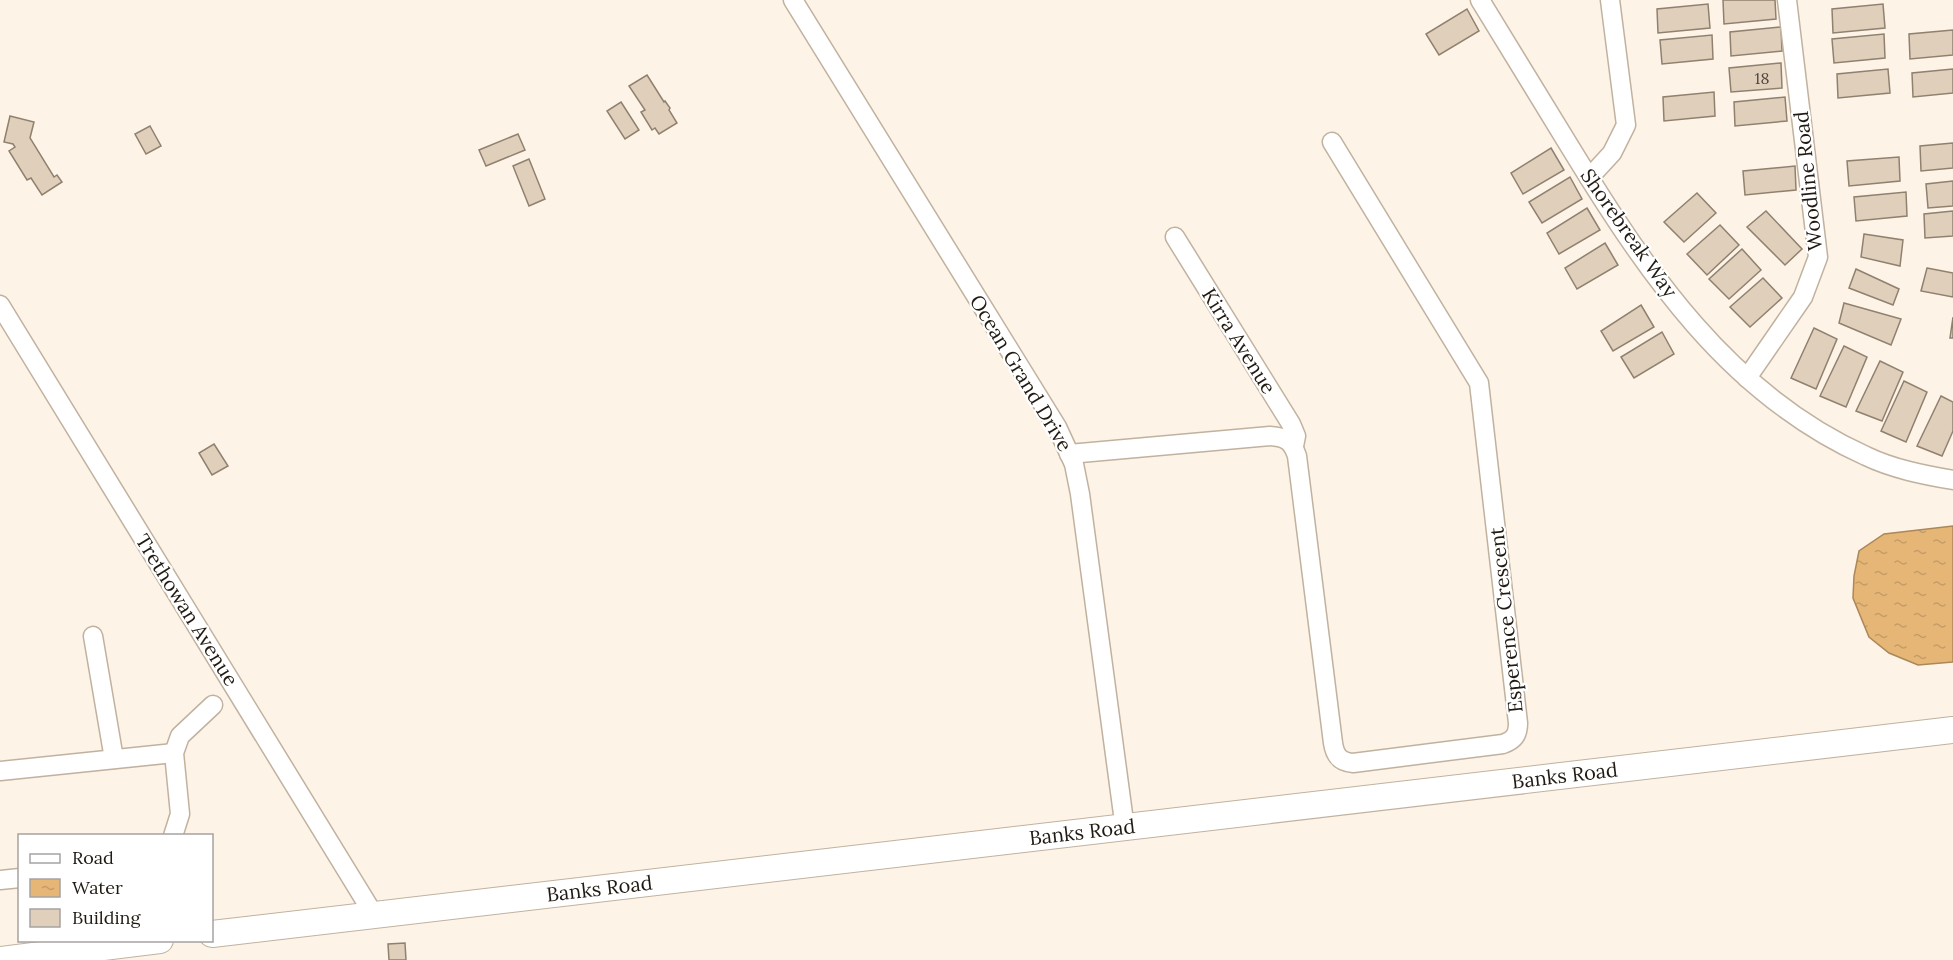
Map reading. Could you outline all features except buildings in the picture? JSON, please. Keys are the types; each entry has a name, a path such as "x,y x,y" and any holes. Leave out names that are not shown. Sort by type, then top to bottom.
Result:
{"street":[{"name":"Ocean Grand Drive","path":"793,0 1057,428 1074,464 1125,829"},
{"name":"Shorebreak Way","path":"1480,0 1589,178 1649,270 1707,339 1747,378 1806,423 1867,457 1920,474 1953,480"},
{"path":"1589,178 1612,153 1626,125 1610,0"},
{"name":"Woodline Road","path":"1747,378 1803,297 1818,256 1787,0"},
{"name":"Esperence Crescent","path":"1294,446 1334,752 1338,758 1343,762 1353,763 1511,742 1518,731 1518,723 1479,383 1332,142"},
{"name":"Kirra Avenue","path":"1175,237 1291,424 1296,436 1294,446"},
{"name":"Trethowan Avenue","path":"0,305 374,915"},
{"path":"1069,454 1270,436 1283,437 1294,446"},
{"path":"93,636 114,759"},
{"path":"174,834 180,814 174,753 180,736 213,705"},
{"name":"Banks Road","path":"213,934 1125,829 1953,730"},
{"path":"0,771 174,753"},
{"path":"0,880 18,878"},
{"path":"0,960 144,942"}],"water":[{"path":"1953,526 1953,662 1918,665 1889,653 1869,637 1853,598 1859,551 1884,534"}]}
